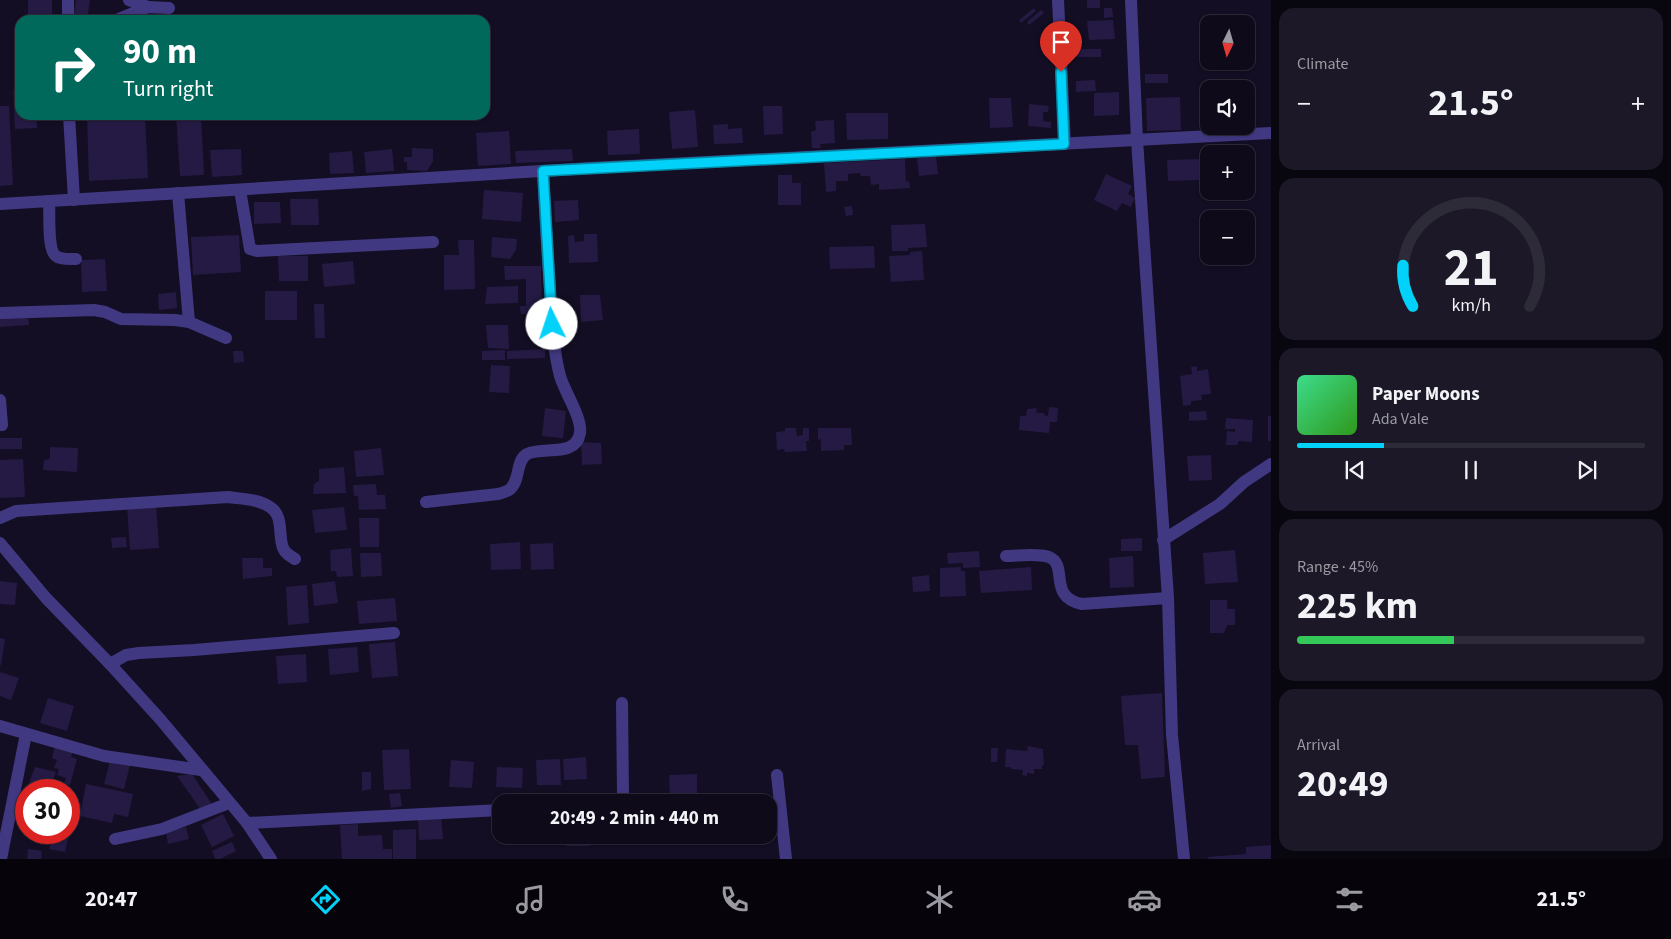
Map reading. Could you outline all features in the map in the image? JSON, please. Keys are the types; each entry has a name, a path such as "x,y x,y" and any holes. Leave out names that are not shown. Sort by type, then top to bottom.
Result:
{"street":[{"path":"68,0 68,15"},
{"path":"129,0 148,7 169,8"},
{"path":"1058,0 1064,144"},
{"path":"1130,0 1137,140 1168,598 1172,735 1184,859"},
{"path":"128,15 148,7"},
{"path":"69,120 74,200"},
{"path":"0,204 543,171 1271,133"},
{"path":"426,502 498,494 509,490 517,480 520,462 525,455 533,452 565,449 574,444 580,435 580,422 566,393 560,375 552,324 543,171"},
{"path":"240,190 250,249 257,251 433,242"},
{"path":"178,193 189,322"},
{"path":"49,201 53,252 59,258 76,259"},
{"path":"0,313 94,310 106,312 121,319 189,322 226,338"},
{"path":"0,400 2,425"},
{"path":"1163,540 1220,504 1244,482 1271,464"},
{"path":"0,518 16,511 26,510 228,497 250,500 270,507 276,512 283,548 287,554 295,558"},
{"path":"0,543 46,598 160,719 247,823 271,859"},
{"path":"1006,556 1044,556 1052,558 1056,564 1064,595 1072,602 1082,604 1168,598"},
{"path":"110,664 126,655 139,653 394,633"},
{"path":"622,703 623,794"},
{"path":"0,726 104,756 201,770"},
{"path":"1,859 26,734"},
{"path":"778,775 786,859"},
{"path":"115,839 162,829 230,803"},
{"path":"247,823 492,810"}],"building":[{"path":"28,0 52,0 52,15 28,15"},
{"path":"76,0 90,0 88,15 74,15"},
{"path":"1087,0 1100,0 1100,8 1087,8"},
{"path":"1034,8 1036,11 1021,23 1019,20"},
{"path":"1104,8 1112,8 1113,17 1104,18"},
{"path":"1041,10 1044,13 1029,25 1027,22"},
{"path":"1113,20 1115,39 1089,40 1087,21"},
{"path":"1077,49 1101,49 1101,57 1077,57"},
{"path":"1145,74 1168,74 1168,83 1145,83"},
{"path":"1095,80 1096,91 1076,92 1076,81"},
{"path":"13,90 15,90 15,120 36,120 37,128 15,129"},
{"path":"1119,92 1119,115 1094,116 1094,93"},
{"path":"1180,97 1181,130 1147,131 1146,98"},
{"path":"989,98 1011,98 1013,127 990,128"},
{"path":"1029,104 1049,106 1048,112 1043,112 1043,121 1051,122 1051,128 1028,126"},
{"path":"0,106 9,106 13,185 0,186"},
{"path":"763,106 782,106 783,134 764,135"},
{"path":"695,110 698,147 672,149 669,112"},
{"path":"846,113 888,113 888,139 847,140"},
{"path":"87,120 145,120 148,178 89,181"},
{"path":"176,120 201,120 204,175 180,176"},
{"path":"834,120 835,143 820,144 821,148 812,148 811,132 816,130 815,121"},
{"path":"728,124 728,129 742,128 743,143 714,144 713,125"},
{"path":"639,129 640,154 608,155 607,131"},
{"path":"509,131 511,164 478,166 476,133"},
{"path":"412,148 433,149 433,161 427,171 407,170 407,162 404,162 404,157 412,157"},
{"path":"241,149 242,175 212,177 210,150"},
{"path":"392,149 394,171 366,173 364,152"},
{"path":"572,149 573,161 516,163 515,151"},
{"path":"352,151 354,173 330,174 329,153"},
{"path":"936,156 938,174 919,176 917,158"},
{"path":"905,159 906,182 909,181 910,188 879,190 879,184 871,185 870,176 861,176 860,173 848,174 848,181 836,181 836,191 826,192 824,163"},
{"path":"1200,159 1200,180 1168,181 1167,160"},
{"path":"1106,174 1132,186 1128,194 1135,198 1131,207 1122,203 1117,211 1094,200"},
{"path":"778,175 792,175 792,183 801,183 801,205 778,205"},
{"path":"484,190 523,193 521,222 482,219"},
{"path":"290,199 318,199 319,225 291,225"},
{"path":"578,200 579,220 555,222 554,201"},
{"path":"254,202 280,202 281,223 254,224"},
{"path":"852,206 853,215 846,216 844,207"},
{"path":"925,224 927,247 908,248 908,251 892,251 891,225"},
{"path":"584,234 597,234 598,262 569,263 568,236 574,235 575,242 584,241"},
{"path":"239,235 241,272 193,275 191,237"},
{"path":"492,237 517,239 516,250 510,259 491,257"},
{"path":"458,240 474,240 475,289 444,290 444,255 459,255"},
{"path":"874,246 875,268 830,269 829,247"},
{"path":"922,251 924,280 891,282 889,256 910,255 910,252"},
{"path":"278,256 308,256 308,281 279,281"},
{"path":"105,259 107,291 82,292 81,260"},
{"path":"353,261 355,284 324,287 322,264"},
{"path":"504,266 541,266 542,314 521,314 520,306 526,306 526,279 505,280"},
{"path":"518,286 518,303 485,304 487,287"},
{"path":"265,291 297,291 297,320 265,320"},
{"path":"176,292 177,308 159,310 158,294"},
{"path":"580,295 600,295 603,320 581,322"},
{"path":"314,304 324,304 325,338 315,338"},
{"path":"28,315 29,325 0,327 0,318"},
{"path":"486,325 508,325 509,349 488,348"},
{"path":"545,349 545,358 507,359 507,351"},
{"path":"505,350 505,360 482,360 482,351"},
{"path":"233,351 243,351 244,362 234,363"},
{"path":"491,365 510,366 509,393 489,392"},
{"path":"1197,366 1197,371 1208,369 1211,394 1201,395 1202,400 1191,401 1191,405 1183,406 1180,376 1192,374 1191,367"},
{"path":"1049,407 1058,408 1057,422 1050,422 1049,433 1019,430 1020,416 1026,416 1027,409 1037,408 1036,413 1044,413 1044,415 1048,416"},
{"path":"545,408 566,411 563,438 542,436"},
{"path":"1206,411 1207,420 1189,421 1189,412"},
{"path":"1268,416 1271,416 1271,441 1268,441"},
{"path":"1226,418 1253,420 1252,442 1239,441 1237,445 1226,445 1227,431 1235,432 1235,429 1225,429"},
{"path":"785,428 796,428 797,436 803,435 803,428 809,428 809,441 806,441 807,451 785,452 784,449 777,450 776,432 785,431"},
{"path":"818,428 851,428 852,445 844,445 844,450 821,451 821,439 818,440"},
{"path":"0,438 22,438 22,449 0,449"},
{"path":"581,442 601,443 602,464 582,465"},
{"path":"50,447 78,448 77,472 43,470 44,460 50,459"},
{"path":"381,448 384,475 356,477 354,451"},
{"path":"1211,455 1212,480 1189,481 1187,456"},
{"path":"23,459 25,497 0,498 0,460"},
{"path":"344,467 346,493 313,494 314,484 319,481 319,469"},
{"path":"376,484 377,495 385,495 386,509 359,510 358,496 354,496 353,485"},
{"path":"156,505 159,548 130,550 127,507"},
{"path":"344,507 347,530 315,533 312,510"},
{"path":"359,518 379,518 379,547 360,547"},
{"path":"126,537 127,547 112,548 111,538"},
{"path":"1142,538 1142,551 1121,551 1121,539"},
{"path":"520,542 521,569 491,570 490,544"},
{"path":"553,543 554,569 531,570 530,544"},
{"path":"351,548 353,576 337,577 336,571 331,571 330,550"},
{"path":"1235,550 1238,582 1205,584 1203,553"},
{"path":"979,551 980,567 963,568 963,563 948,564 947,553"},
{"path":"360,553 381,553 382,576 361,577"},
{"path":"1133,556 1134,587 1110,588 1109,558"},
{"path":"242,558 263,558 263,568 272,568 272,576 243,579"},
{"path":"961,567 961,571 965,571 966,596 940,597 940,568"},
{"path":"1031,567 1032,590 981,593 979,571"},
{"path":"929,575 930,591 913,592 912,577"},
{"path":"0,581 17,583 15,605 0,604"},
{"path":"335,581 338,603 314,606 312,584"},
{"path":"307,585 309,623 288,625 286,587"},
{"path":"395,598 397,621 359,624 357,601"},
{"path":"1210,600 1227,600 1227,609 1235,609 1235,625 1227,625 1224,633 1210,633"},
{"path":"0,638 5,639 1,665 0,665"},
{"path":"395,642 398,676 372,678 369,644"},
{"path":"357,647 359,672 330,675 328,649"},
{"path":"306,654 307,682 278,684 276,656"},
{"path":"0,672 19,678 11,700 0,696"},
{"path":"1162,693 1165,777 1141,779 1138,745 1125,745 1121,696"},
{"path":"48,698 74,706 67,731 40,723"},
{"path":"55,745 73,750 71,757 77,759 72,779 66,779 57,775 59,769 54,768 57,760 52,758"},
{"path":"1028,746 1043,749 1044,765 1042,765 1042,769 1034,769 1034,774 1027,773 1027,776 1022,775 1023,770 1005,767 1006,749 1027,751"},
{"path":"991,748 998,748 997,762 991,762"},
{"path":"409,749 411,789 384,790 382,750"},
{"path":"586,757 587,779 564,780 563,759"},
{"path":"560,759 561,785 537,785 536,760"},
{"path":"451,760 474,762 472,788 449,787"},
{"path":"110,761 130,765 124,789 104,784"},
{"path":"35,767 56,772 53,779 31,779"},
{"path":"497,767 523,768 522,788 496,787"},
{"path":"362,772 371,772 371,789 362,791"},
{"path":"192,774 211,803 201,810 177,776"},
{"path":"697,774 697,794 670,794 669,775"},
{"path":"86,784 133,794 128,817 114,814 112,823 80,816"},
{"path":"400,793 402,806 391,808 389,794"},
{"path":"223,814 234,836 212,847 201,825"},
{"path":"441,816 443,839 419,840 418,818"},
{"path":"358,824 358,836 382,835 383,849 392,849 392,859 342,859 340,825"},
{"path":"186,827 189,839 168,844 166,832"},
{"path":"416,829 416,859 393,859 393,830"},
{"path":"232,842 236,851 220,859 215,859 212,851"},
{"path":"50,844 67,844 65,852 49,849"},
{"path":"566,844 590,844 590,846 566,846"},
{"path":"1271,845 1271,859 1208,859 1207,857 1246,854 1246,847"},
{"path":"28,849 42,851 41,859 27,859"}],"route":[{"path":"552,324 543,171 1064,144 1061,72"}]}
